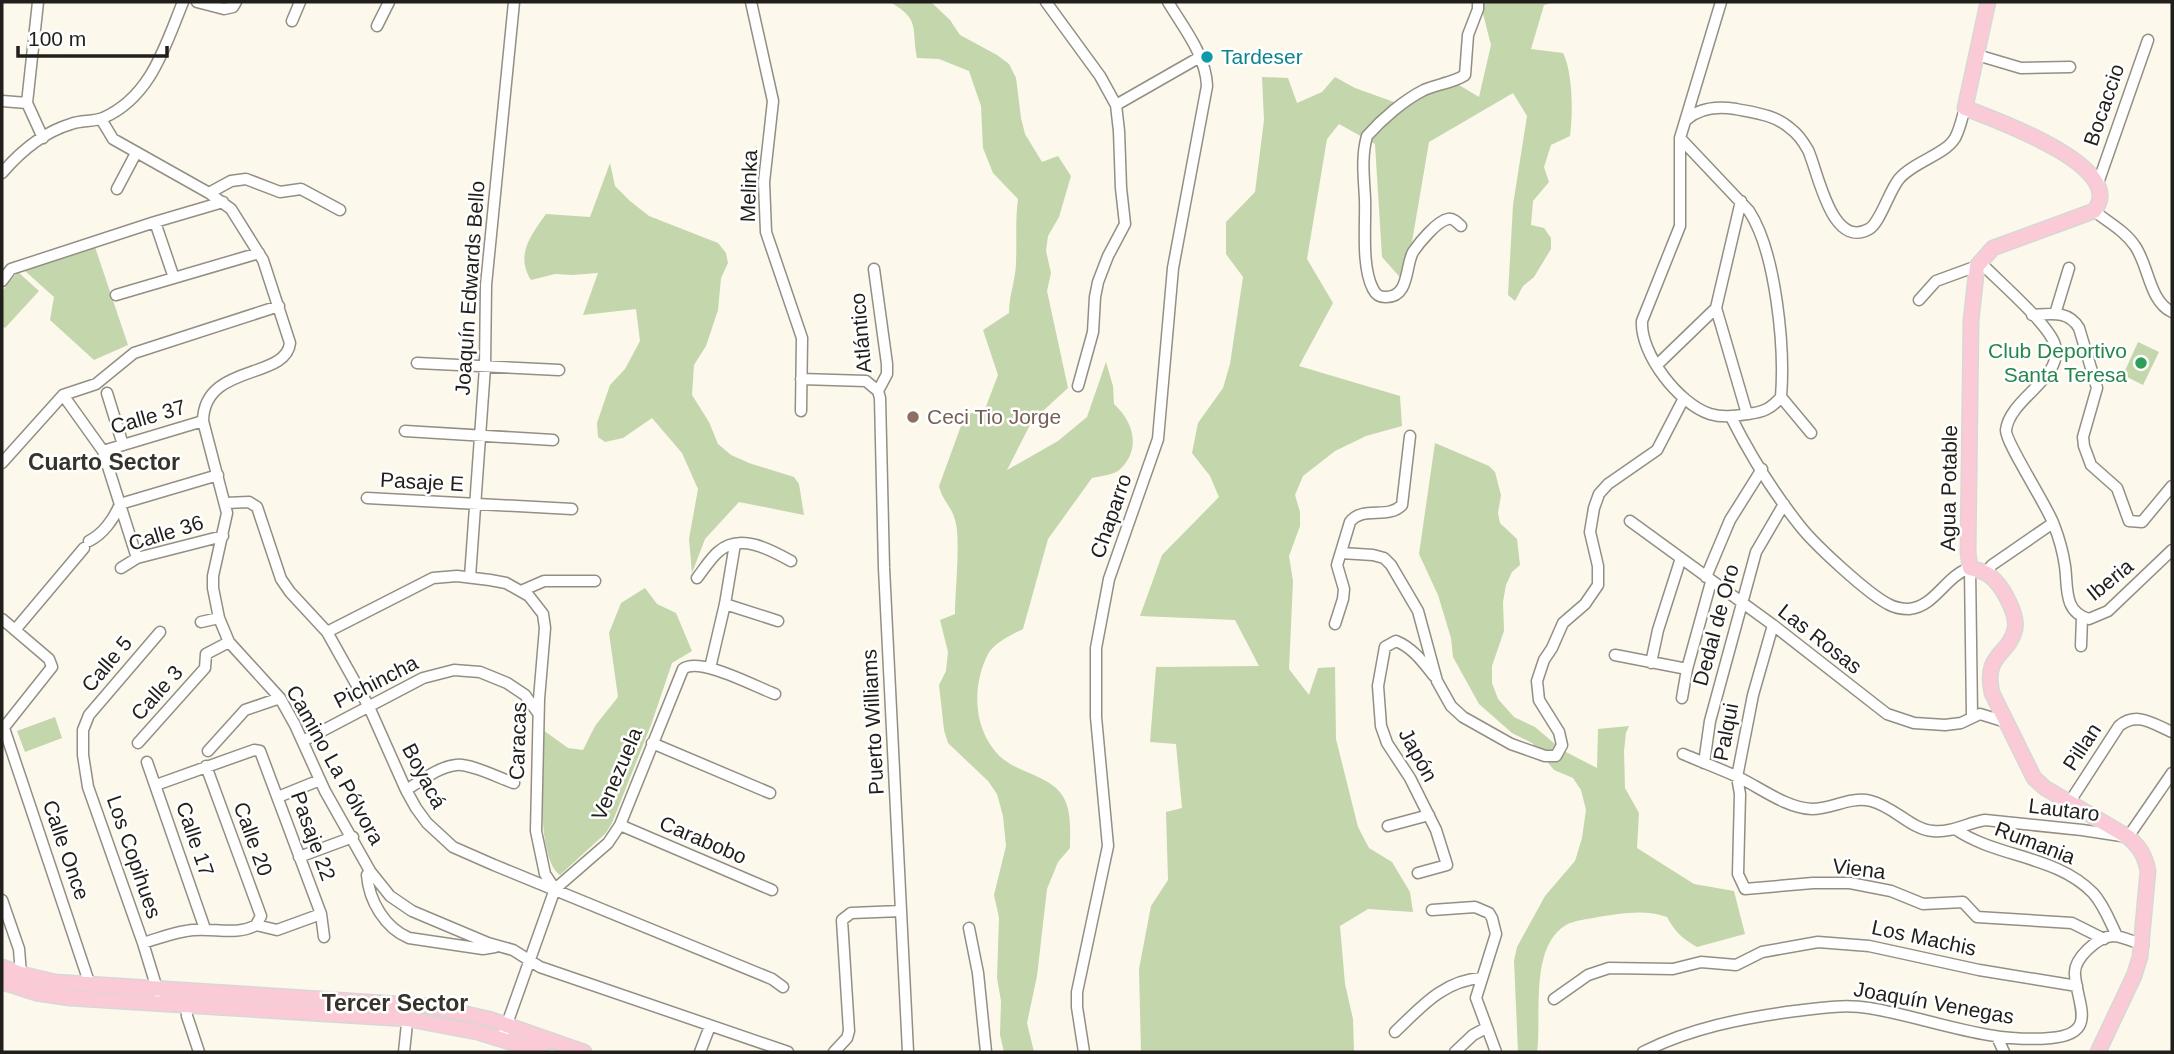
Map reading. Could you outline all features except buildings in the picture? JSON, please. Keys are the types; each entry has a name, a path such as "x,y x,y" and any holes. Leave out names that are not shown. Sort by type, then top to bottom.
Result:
{"main road":[{"path":"1979,264 1993,248 2094,211 2099,204 2098,183 2083,166 2050,146 1965,108 1988,2"},
{"name":"Agua Potable","path":"1970,568 1971,321 1979,264"},
{"path":"1970,568 1986,573 1997,584 2015,620 2013,633 1990,671 1992,693 2034,778 2068,803 2128,837 2142,852 2148,871 2143,945 2134,976 2098,1052"},
{"path":"2,967 55,982 157,996 186,1004 408,1012 452,1010 542,1052"},
{"path":"2,982 52,996 157,996 408,1012"},
{"path":"504,1032 584,1052"}],"street":[{"path":"38,2 27,103 43,138"},
{"path":"2,173 18,154 43,138 70,124 101,119 142,87 154,72 183,2"},
{"path":"197,2 225,9 233,7 236,2"},
{"path":"292,21 300,2"},
{"path":"377,26 389,2"},
{"name":"Joaquín Edwards Bello","path":"470,577 485,367 486,285 514,2"},
{"name":"Melinka","path":"751,2 774,101 764,182 766,232 802,338 801,411"},
{"path":"1046,2 1100,76 1116,105 1119,131 1125,223 1098,282 1093,332 1078,386"},
{"name":"Chaparro","path":"1084,1052 1077,992 1108,846 1096,717 1096,648 1109,579 1158,439 1173,268 1207,86 1207,75 1200,57 1168,2"},
{"path":"1461,226 1455,220 1447,219 1425,236 1412,254 1408,277 1402,290 1390,297 1380,297 1374,292 1368,274 1365,230 1363,164 1367,136 1412,97 1465,75 1468,35 1479,9 1478,2"},
{"path":"1721,2 1680,138 1680,226 1642,321 1641,331 1657,365 1684,398 1709,414 1731,417 1768,410 1781,397"},
{"name":"Bocaccio","path":"2098,183 2148,40"},
{"path":"1977,55 2021,68 2070,67"},
{"path":"1116,105 1200,57"},
{"path":"2,100 27,103"},
{"path":"1684,122 1702,110 1728,108 1769,116 1782,122 1792,129 1807,150 1832,215 1847,230 1857,232 1869,229 1876,223 1890,192 1906,172 1954,140 1965,108"},
{"path":"101,119 113,139 223,202 238,219 259,253 279,306 290,343 289,350 279,360 217,388 206,405 203,421"},
{"path":"1680,138 1741,201 1757,223 1776,297 1781,349 1781,397 1811,433"},
{"path":"117,189 136,153"},
{"path":"209,193 230,181 246,179 280,192 301,189 340,210"},
{"path":"1741,201 1716,308 1747,414"},
{"path":"2,281 11,268 223,202"},
{"path":"2094,211 2129,237 2143,259 2158,298 2171,310"},
{"path":"155,222 174,278"},
{"path":"116,295 259,253"},
{"path":"1920,300 1936,281 1979,264"},
{"name":"Iberia","path":"1979,264 2032,315 2053,341 2056,358 2049,372 2015,408 2009,419 2006,435 2053,523 2062,551 2068,600 2075,612 2089,619 2108,611 2172,550"},
{"path":"2055,314 2069,268"},
{"name":"Atlántico","path":"874,269 887,364 887,374 878,391"},
{"path":"2,463 63,395 96,384 134,353 279,306"},
{"path":"1657,365 1716,308"},
{"path":"2032,315 2066,315 2074,321 2081,334 2095,378 2096,394 2083,437 2087,457 2097,472 2117,488 2129,521 2142,522 2172,486"},
{"path":"417,363 559,370"},
{"path":"801,379 866,381 878,391"},
{"name":"Puerto Williams","path":"878,391 883,556 908,1052"},
{"path":"107,393 122,445"},
{"path":"63,395 103,451 137,558"},
{"path":"1341,553 1373,555 1384,558 1391,565 1418,611 1437,681 1451,706 1464,717 1511,744 1551,757 1560,751 1562,745 1559,732 1539,700 1537,681 1544,660 1563,623 1585,604 1598,585 1598,565 1590,532 1599,494 1617,476 1643,462 1657,450 1684,398"},
{"path":"1731,417 1784,504 1817,543 1886,603 1905,609 1921,606 1953,577 1970,568"},
{"name":"Calle 37","path":"103,451 203,421"},
{"name":"Camino La Pólvora","path":"203,421 226,503 227,522 213,576 219,618 229,642 280,698 320,780 370,871 390,895 412,911 513,950 529,962 788,1052"},
{"path":"405,431 553,440"},
{"path":"1335,624 1343,599 1337,565 1350,522 1354,516 1362,513 1397,511 1402,505 1410,436"},
{"path":"1682,698 1708,580 1730,520 1762,469"},
{"path":"120,504 218,475"},
{"name":"Pasaje E","path":"367,498 572,509"},
{"name":"Boyacá","path":"226,503 249,502 257,507 281,579 327,632 369,707 406,790 427,823 453,847 772,979 783,987"},
{"path":"15,630 86,545 97,537 115,516 120,504"},
{"name":"Dedal de Oro","path":"1704,763 1710,721 1740,603 1756,552 1784,504"},
{"name":"Las Rosas","path":"1630,521 1773,625 1867,700 1897,719 1914,723 1954,725 1972,716 1987,715 2006,722"},
{"path":"1986,573 1992,565 2053,523"},
{"name":"Calle 36","path":"121,568 137,558 223,536"},
{"path":"735,544 710,668 775,694"},
{"path":"697,578 718,552 735,544 766,547 791,561"},
{"path":"1651,663 1658,630 1681,558"},
{"name":"Agua Potable","path":"1970,568 1972,716"},
{"path":"327,632 433,578 470,577 506,583 525,593 544,580 595,580"},
{"name":"Caracas","path":"525,593 543,614 545,628 538,713 536,831 545,873 555,890"},
{"path":"725,604 778,621"},
{"path":"2081,646 2082,617"},
{"path":"201,622 219,618"},
{"path":"2,619 52,665 3,729"},
{"name":"Palqui","path":"1745,889 1738,874 1741,794 1737,777 1753,695 1773,625"},
{"name":"Calle 5","path":"86,722 89,715 160,632"},
{"name":"Japón","path":"1418,873 1447,865 1429,815 1410,778 1387,743 1381,726 1378,686 1385,648 1396,640 1402,643 1419,656 1437,681"},
{"name":"Calle 3","path":"138,743 205,668 206,654 229,642"},
{"path":"1615,655 1687,669"},
{"name":"Venezuela","path":"504,1032 555,890 608,843 620,825 681,673 687,666 697,664 710,668"},
{"name":"Pichincha","path":"303,741 423,678 442,672 470,669 492,676 519,690 538,713"},
{"path":"208,751 245,710 280,698"},
{"name":"Pillan","path":"2068,803 2119,726 2126,720 2138,717 2172,732"},
{"name":"Los Copihues","path":"86,722 83,755 88,787 143,943 157,996"},
{"name":"Calle Once","path":"3,729 90,985"},
{"path":"652,743 770,793"},
{"name":"Pasaje 22","path":"206,766 259,750 321,914 324,937"},
{"path":"1684,754 1789,804 1822,808 1862,799 1885,806 1926,830 1936,832 1955,829"},
{"name":"Calle 17","path":"148,761 205,929"},
{"path":"406,790 444,768 455,765 514,783"},
{"path":"156,785 206,766"},
{"name":"Calle 20","path":"206,766 261,916 256,925"},
{"path":"2128,837 2172,773"},
{"path":"278,797 320,780"},
{"path":"1388,826 1429,815"},
{"name":"Lautaro","path":"1955,829 1985,820 2128,837"},
{"name":"Carabobo","path":"620,825 772,890"},
{"name":"Rumania","path":"1955,829 1971,840 2038,861 2078,880 2094,895 2117,936"},
{"path":"299,857 353,837"},
{"name":"Camino La Pólvora","path":"370,871 367,875 368,882 376,905 388,924 400,934 418,940 483,949 501,946"},
{"name":"Viena","path":"1745,889 1813,883 1850,883 1891,891 1923,904 1966,904 1977,917 2072,923 2104,939"},
{"path":"2,900 19,948 21,974"},
{"path":"1432,910 1475,907 1489,913 1495,925 1496,934 1476,998 1496,1052"},
{"path":"834,1052 847,1038 849,1031 842,920 851,913 901,911"},
{"path":"143,943 186,931 205,929 246,931 256,925 277,930 321,914"},
{"path":"969,928 978,973 986,1052"},
{"path":"2117,936 2143,945"},
{"name":"Joaquín Venegas","path":"1643,1052 1686,1033 1718,1024 1820,1007 1868,1008 1997,1037 2051,1038 2073,1033 2078,1028 2083,1012 2074,973 2077,964 2091,948 2104,939 2117,936"},
{"name":"Los Machis","path":"1554,999 1588,975 1609,968 1673,969 1701,962 1736,965 1762,952 1801,944 1837,942 2077,986"},
{"path":"1395,1032 1441,989 1458,981 1482,978"},
{"path":"186,1004 187,1016 199,1052"},
{"path":"404,1052 408,1012"},
{"path":"700,1052 710,1026"},
{"path":"1455,1052 1473,1035 1486,1028"},
{"path":"1997,1037 2004,1052"}],"green space":[{"path":"890,2 931,2 950,20 960,35 1009,64 1016,78 1025,134 1042,162 1058,156 1071,176 1059,217 1048,236 1046,251 1051,273 1047,291 1068,388 1032,421 1007,470 1058,441 1087,417 1106,362 1113,386 1114,404 1126,419 1132,437 1133,446 1126,463 1118,471 1092,478 1048,539 1023,629 991,650 979,681 978,709 986,736 993,748 1010,764 1050,783 1062,795 1069,814 1070,848 1058,862 1047,889 1037,976 1027,1023 1034,1052 1004,1052 1000,1035 1001,1001 997,978 999,918 994,895 1006,846 1003,816 997,794 988,781 948,743 939,685 946,671 948,652 940,620 955,614 958,552 955,520 939,486 965,415 985,409 998,375 983,330 1009,313 1016,268 1018,199 993,173 983,148 981,106 969,71 939,59 917,58 911,19"},
{"path":"1480,2 1556,2 1544,5 1531,49 1563,53 1570,82 1570,136 1551,145 1544,167 1549,182 1533,201 1531,225 1544,228 1551,238 1551,249 1515,301 1508,295 1513,205 1527,116 1513,93 1429,142 1405,283 1382,257 1375,144 1339,124 1327,139 1307,259 1333,303 1299,366 1400,396 1402,426 1366,436 1335,451 1303,476 1295,495 1300,512 1300,526 1289,556 1293,581 1289,669 1309,695 1318,668 1335,667 1336,739 1358,827 1369,848 1392,862 1410,892 1413,912 1368,909 1340,926 1345,984 1353,1019 1354,1052 1141,1052 1139,969 1151,906 1168,880 1166,812 1182,808 1176,744 1150,742 1156,667 1259,666 1235,620 1140,616 1162,555 1219,497 1210,476 1192,453 1198,423 1223,388 1230,364 1243,277 1226,254 1226,222 1255,192 1264,120 1262,77 1288,78 1297,103 1322,92 1335,77 1355,88 1394,102 1444,76 1479,97 1491,45"},
{"path":"610,163 615,186 649,216 718,243 726,253 728,263 721,278 718,310 706,346 694,365 692,395 709,422 718,444 731,455 794,477 799,484 804,515 739,502 705,539 692,573 689,539 698,489 682,453 652,418 623,438 605,442 598,437 597,423 610,385 625,369 640,341 636,309 583,315 598,273 555,274 531,280 524,262 530,238 546,214 590,217"},
{"path":"95,247 128,345 94,360 50,320 54,297 25,271"},
{"path":"18,272 39,291 5,328 2,326 2,291"},
{"name":"Club Deportivo Santa Teresa","path":"2138,342 2159,352 2143,385 2123,375"},
{"path":"1435,443 1489,466 1495,472 1501,495 1498,513 1500,523 1517,539 1520,565 1512,572 1506,585 1503,602 1504,631 1492,666 1492,683 1498,699 1514,717 1535,727 1562,750 1597,768 1598,729 1629,726 1624,751 1625,788 1639,813 1637,848 1694,884 1734,891 1745,934 1697,947 1680,935 1667,917 1642,912 1606,916 1566,925 1554,935 1542,965 1537,1052 1518,1052 1514,961 1517,947 1545,896 1575,861 1586,810 1581,790 1573,778 1554,770 1532,743 1512,733 1479,704 1453,657 1451,638 1438,595 1419,554"},
{"path":"645,588 657,604 676,613 692,651 672,663 651,725 612,823 606,833 560,875 552,865 544,830 543,730 568,748 583,750 595,726 618,697 609,633 621,603"},
{"path":"55,717 62,738 25,752 17,731"}],"place":[{"name":"Tardeser","path":"1207,57"},
{"name":"Club Deportivo Santa Teresa","path":"2141,363"},
{"name":"Ceci Tio Jorge","path":"913,417"}],"district":[{"name":"Cuarto Sector","path":"104,462"},
{"name":"Tercer Sector","path":"395,1003"}]}
